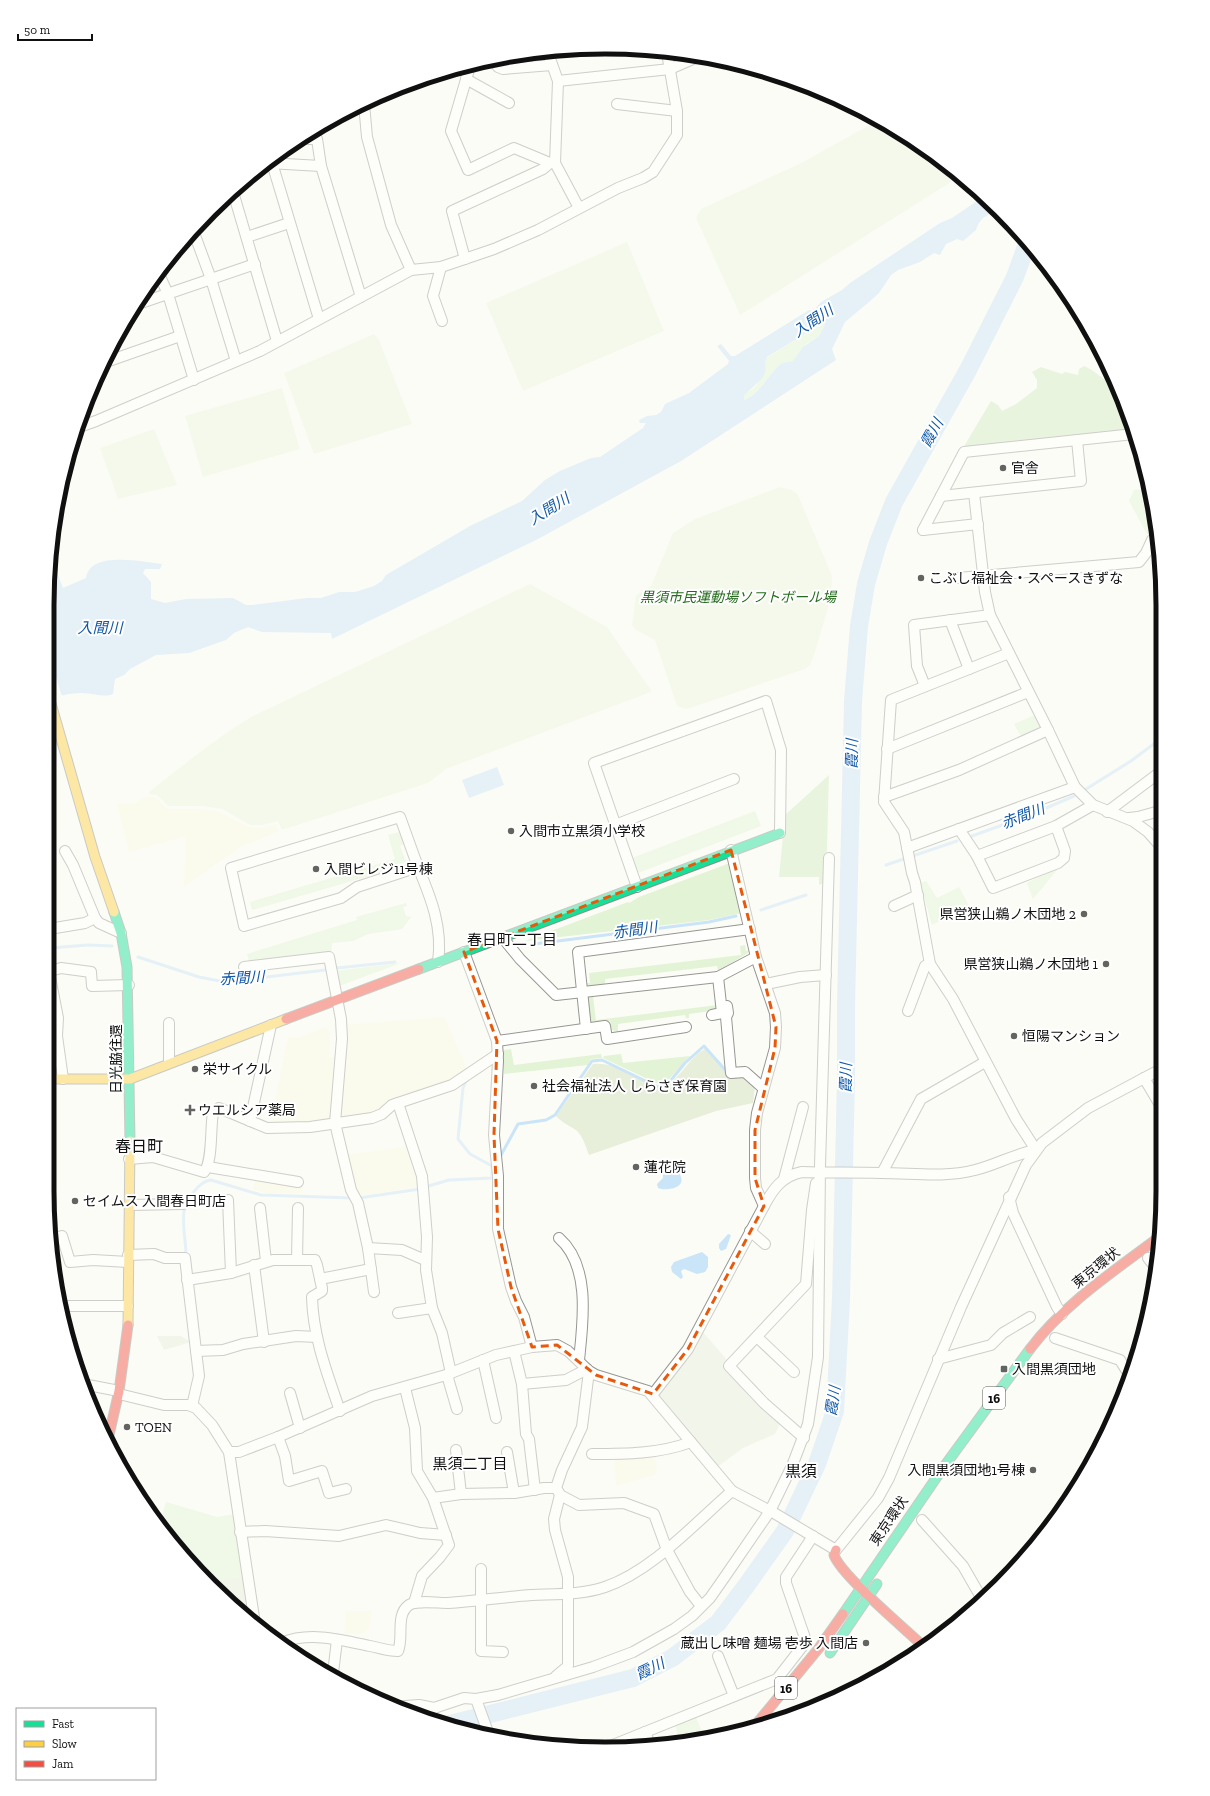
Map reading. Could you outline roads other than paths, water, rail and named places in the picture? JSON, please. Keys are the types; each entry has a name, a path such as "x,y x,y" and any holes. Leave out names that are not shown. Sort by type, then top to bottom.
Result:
{"main road":[{"name":"日光脇往還","path":"54,714 95,857 121,933 129,985 130,1079 128,1306 125,1356 119,1393 110,1432"},
{"path":"54,1078 130,1079 731,850 780,833"},
{"name":"東京環状","path":"761,1719 819,1648 915,1508 1016,1367 1038,1339 1062,1314 1111,1272 1153,1241"},
{"path":"1145,1260 1152,1255"},
{"path":"836,1550 834,1555 836,1561 920,1643"},
{"path":"825,1660 882,1577"}],"street":[{"path":"549,57 558,81 553,163 579,208"},
{"path":"84,425 260,351 411,270 441,267 494,250 618,188 644,178 653,172 677,135 677,111 668,58"},
{"path":"558,81 670,69 689,61"},
{"path":"497,65 503,69 552,65"},
{"path":"468,72 451,132 468,170 514,148 553,163"},
{"path":"466,78 509,103"},
{"path":"617,104 677,111"},
{"path":"364,109 367,137 389,217 411,270"},
{"path":"312,139 317,139 321,166 361,297"},
{"path":"276,163 321,166"},
{"path":"465,259 452,211 553,163"},
{"path":"271,167 319,319"},
{"path":"235,197 278,341"},
{"path":"247,237 290,224"},
{"path":"196,237 211,279 236,361"},
{"path":"145,302 255,264"},
{"path":"441,267 433,296 442,321"},
{"path":"161,279 168,294 194,380"},
{"path":"112,360 180,336"},
{"path":"978,524 923,530 964,452 1129,435"},
{"path":"941,496 1081,482 1077,440"},
{"path":"974,493 983,575 990,615 1075,787 1093,805 1107,812 1129,818 1138,818 1156,812"},
{"path":"958,578 1139,562 1146,553 1152,540"},
{"path":"925,686 917,666 914,625 990,615"},
{"path":"950,620 969,669"},
{"path":"1009,653 891,700 884,802 904,832 918,895 930,964 953,999 1016,1119 1036,1150"},
{"path":"887,749 1028,692"},
{"path":"637,887 594,763 766,701 781,750 780,833"},
{"path":"884,796 959,770 1048,730"},
{"path":"1107,812 1156,775"},
{"path":"615,825 734,779"},
{"path":"907,848 1075,787"},
{"path":"977,856 1056,826 1093,805"},
{"path":"418,868 356,887 341,898 244,926 231,868 400,817 418,868 434,904 440,947 438,962"},
{"path":"1129,818 1148,832 1156,841"},
{"path":"959,829 977,856 993,888 1058,863 1064,858 1065,851 1056,826"},
{"path":"731,850 756,957 766,984 774,1013 776,1036 763,1088 756,1125 755,1178 756,1188 764,1206"},
{"path":"65,851 73,864 95,918 104,926 121,933"},
{"path":"429,1713 434,1708 464,1698 478,1701 553,1679 633,1652 657,1640 674,1629 701,1606 724,1578 772,1512 804,1438 814,1390 818,1356 820,1172 829,858"},
{"path":"894,906 918,895"},
{"path":"54,928 85,923 95,918"},
{"path":"586,1029 578,952 750,929"},
{"path":"502,937 520,960 556,995 718,977 756,957"},
{"path":"464,952 497,1040 498,1054 494,1135 498,1176 498,1229 516,1301 524,1317 532,1347"},
{"path":"244,967 330,957 339,999 342,1039 335,1123 351,1190 358,1203 368,1248 374,1292"},
{"path":"908,1011 925,966 930,964"},
{"path":"54,970 61,968 91,972 92,986 129,985"},
{"path":"766,984 800,977 826,975"},
{"path":"712,1014 722,1013 718,977"},
{"path":"54,998 58,1018 57,1036 63,1079"},
{"path":"727,1006 728,1013 726,1017 731,1073 745,1072 763,1088"},
{"path":"169,1023 169,1063"},
{"path":"250,1121 271,1025"},
{"path":"497,1040 605,1026 607,1039 686,1027"},
{"path":"129,1159 153,1157 204,1172 208,1167 210,1128 213,1113 219,1108 267,1128 310,1127 372,1118 398,1103 452,1085 498,1054"},
{"path":"882,1172 921,1100 985,1062"},
{"path":"229,1452 239,1452 278,1437 372,1396 405,1388 449,1374 496,1355 532,1347 557,1345 579,1360 588,1370 648,1390 653,1394 671,1419 732,1491 772,1512 836,1550 882,1490 1009,1197 1026,1164 1036,1150 1088,1108 1156,1072"},
{"path":"1144,1078 1156,1098"},
{"path":"398,1103 422,1176 427,1237 425,1260 432,1308 442,1333 457,1409"},
{"path":"784,1179 803,1107"},
{"path":"653,1394 688,1349 773,1190 784,1179 792,1174 802,1172 882,1172 926,1176 976,1170 1021,1153 1036,1150"},
{"path":"208,1167 298,1182"},
{"path":"804,1438 764,1403 729,1366 806,1284 813,1198 820,1172"},
{"path":"1009,1197 1013,1213 1058,1310 1062,1314"},
{"path":"228,1200 231,1273"},
{"path":"129,1205 183,1204"},
{"path":"260,1208 266,1261"},
{"path":"297,1260 298,1208"},
{"path":"750,1231 765,1244"},
{"path":"56,1238 62,1236 70,1262 128,1259 154,1254 165,1258 185,1258 199,1376 192,1406"},
{"path":"559,1238 574,1255 583,1292 584,1316 579,1360"},
{"path":"368,1248 402,1250 425,1260"},
{"path":"187,1280 231,1273 266,1261 315,1260 322,1291 312,1297 317,1337 322,1359 340,1411"},
{"path":"1145,1260 1151,1264"},
{"path":"254,1265 264,1342"},
{"path":"320,1279 371,1269"},
{"path":"67,1306 128,1306"},
{"path":"398,1313 432,1308"},
{"path":"938,1360 991,1345 1003,1333 1030,1318"},
{"path":"196,1351 224,1350 243,1344 296,1336 317,1337"},
{"path":"757,1337 794,1372"},
{"path":"1055,1338 1120,1360 1126,1370"},
{"path":"514,1351 522,1384 526,1434 529,1439 534,1490"},
{"path":"483,1360 496,1418"},
{"path":"522,1384 566,1380 588,1370"},
{"path":"553,1679 568,1666 569,1594 566,1567 555,1530 554,1519 562,1470 582,1427 588,1370"},
{"path":"90,1386 164,1405 192,1406 212,1425 229,1452 253,1614"},
{"path":"405,1388 415,1428 417,1471 433,1498 449,1545 422,1576 414,1603"},
{"path":"290,1394 300,1428"},
{"path":"278,1437 285,1456 289,1481 322,1471 329,1494 346,1489"},
{"path":"592,1454 635,1454 674,1448 691,1442"},
{"path":"456,1450 461,1494"},
{"path":"507,1452 514,1493"},
{"path":"433,1498 461,1494 514,1493 534,1490 558,1492 579,1505 624,1503 654,1514 667,1550 690,1592 701,1606"},
{"path":"288,1641 304,1636 398,1651 402,1613 408,1605 414,1603 446,1603 584,1593 605,1587 627,1578 646,1567 732,1491"},
{"path":"922,1520 963,1566 980,1595"},
{"path":"240,1532 265,1531 339,1536 386,1525 420,1533 446,1536"},
{"path":"622,1742 776,1679 805,1643 805,1638 786,1583 786,1577 813,1536"},
{"path":"481,1569 481,1651 503,1652"},
{"path":"333,1670 336,1640"},
{"path":"718,1656 734,1696"},
{"path":"478,1701 487,1729"},
{"path":"409,1706 419,1705 434,1708"},
{"path":"645,1732 648,1740"}],"water":[{"name":"入間川","path":"978,200 993,213 982,219 976,230 963,241 957,239 946,244 940,255 934,253 920,262 898,270 891,275 879,293 845,322 832,349 836,360 681,461 538,539 332,639 331,633 262,632 248,627 234,633 226,640 189,653 156,655 115,679 113,694 102,695 78,693 54,698 55,568 63,588 86,578 90,569 97,564 107,561 131,560 162,564 160,569 145,569 143,573 151,582 151,599 165,603 186,599 233,598 246,605 253,605 307,598 321,598 339,592 355,592 374,586 382,581 386,575 470,526 522,501 545,480 560,471 591,458 600,457 643,428 646,423 640,423 639,420 661,412 665,404 689,393 728,364 729,361 717,346 721,344 731,356 735,356 809,310 813,311 821,302 842,290 850,283 940,223 952,218","holes":["823,323 825,325 819,336 803,347 793,361 781,364 776,368 759,389 744,400 744,396 759,382 764,375 767,357"]},
{"path":"497,767 504,785 469,798 462,780"},
{"path":"673,1160 678,1166 670,1166 667,1171 670,1173 677,1168 681,1177 680,1184 677,1187 669,1189 658,1188 657,1184 663,1178 662,1165"},
{"path":"728,1234 731,1235 726,1249 721,1251 719,1244"},
{"path":"702,1252 708,1257 708,1267 705,1272 697,1274 684,1269 681,1271 683,1277 681,1279 672,1272 671,1267 674,1262"}],"waterway":[{"name":"霞川","path":"458,1722 633,1678 672,1658 718,1623 746,1586 785,1531 817,1464 835,1411 841,1299 853,701 859,626 866,584 878,543 894,502 968,370 1015,277 1025,249"},
{"name":"赤間川","path":"1083,791 1131,761 1156,742"},
{"name":"赤間川","path":"972,836 1030,815 1074,796"},
{"name":"赤間川","path":"886,865 957,841"},
{"name":"赤間川","path":"761,910 806,895"},
{"name":"赤間川","path":"534,944 709,922 736,916"},
{"name":"赤間川","path":"54,948 88,945 112,946"},
{"name":"赤間川","path":"138,957 199,977 225,982 325,970"},
{"name":"赤間川","path":"337,968 395,962"},
{"path":"500,1157 518,1124 546,1120 555,1115 592,1061 602,1060 658,1087 667,1085 685,1063 704,1046 727,1072"},
{"path":"425,1187 449,1180 492,1178 492,1166 470,1154 458,1139 463,1088 467,1079"},
{"path":"186,1255 183,1222 185,1207 190,1197 198,1187 206,1181 211,1180 261,1195 352,1198"},
{"path":"359,1198 420,1189"}],"place":[{"name":"官舎","path":"1003,468"},
{"name":"こぶし福祉会・スペースきずな","path":"921,578"},
{"name":"入間市立黒須小学校","path":"511,831"},
{"name":"入間ビレジ11号棟","path":"316,869"},
{"name":"県営狭山鵜ノ木団地 2","path":"1084,914"},
{"name":"県営狭山鵜ノ木団地 1","path":"1106,964"},
{"name":"恒陽マンション","path":"1014,1036"},
{"name":"栄サイクル","path":"195,1069"},
{"name":"社会福祉法人 しらさぎ保育園","path":"534,1086"},
{"name":"ウエルシア薬局","path":"190,1110"},
{"name":"蓮花院","path":"636,1167"},
{"name":"セイムス 入間春日町店","path":"75,1201"},
{"name":"入間黒須団地","path":"1004,1369"},
{"name":"TOEN","path":"127,1427"},
{"name":"入間黒須団地1号棟","path":"1033,1470"},
{"name":"蔵出し味噌 麺場 壱歩 入間店","path":"866,1643"}],"district":[{"name":"春日町二丁目","path":"512,940"},
{"name":"春日町","path":"139,1146"},
{"name":"黒須二丁目","path":"470,1464"},
{"name":"黒須","path":"801,1471"}],"park label":[{"name":"黒須市民運動場ソフトボール場","path":"738,597"}]}
